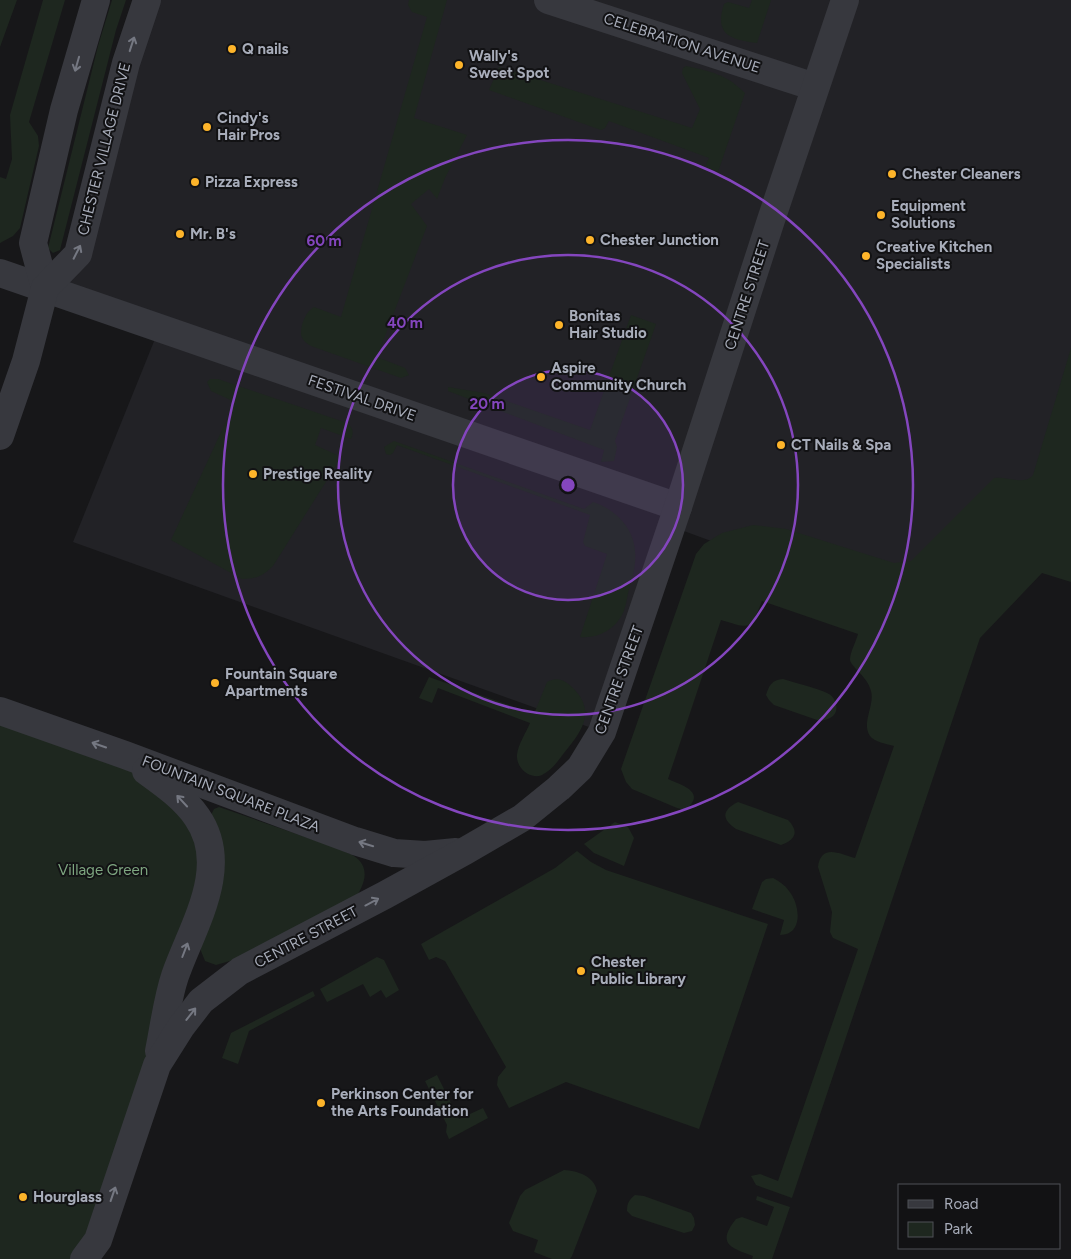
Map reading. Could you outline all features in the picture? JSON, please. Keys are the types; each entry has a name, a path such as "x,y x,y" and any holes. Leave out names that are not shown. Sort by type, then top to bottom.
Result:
{"street":[{"name":"CHESTER VILLAGE DRIVE","path":"0,436 26,361 45,288 33,243 64,110 96,0"},
{"name":"CHESTER VILLAGE DRIVE","path":"45,288 78,254 126,63 146,0"},
{"name":"CELEBRATION AVENUE","path":"548,0 815,87"},
{"name":"CENTRE STREET","path":"94,1253 157,1065 181,1028 201,1002 240,971 385,895 522,818 580,768 602,732 845,0"},
{"name":"FESTIVAL DRIVE","path":"0,273 678,507"},
{"name":"FOUNTAIN SQUARE PLAZA","path":"0,710 125,754 355,841 394,853 425,856 466,851"},
{"path":"125,754 175,793 197,817 208,839 212,863 208,889 174,978 157,1065"}],"shaded area":[{"path":"148,0 1071,0 1071,392 1046,476 908,575 722,545 673,527 678,507 46,288 78,257"},
{"path":"159,329 678,508 600,731 73,542"}],"green space":[{"path":"0,0 17,0 0,47"},
{"path":"43,0 65,0 29,122 38,136 39,146 20,228 13,236 0,243 0,177 6,179 12,159 10,115"},
{"path":"112,0 126,0 116,30 60,250 53,253 48,248 98,46"},
{"path":"409,0 447,0 414,118 467,135 445,178 437,199 429,189 411,204 427,226 377,357 405,368 409,375 401,378 311,346 304,341 301,333 304,318 314,307 341,317 427,17 412,12 408,5"},
{"path":"752,0 771,0 757,43 732,37 723,29 721,22 724,4 728,2 749,8"},
{"path":"686,66 711,72 725,78 745,93 718,172 708,168 706,164 709,158 609,121 605,128 601,130 489,90 499,67 692,128 700,109 682,73 683,68"},
{"path":"631,315 656,324 615,441 617,447 614,461 601,462 604,450 448,391 448,387 484,393 590,430"},
{"path":"1071,348 1071,582 1042,573 980,638 792,1198 756,1185 751,1176 760,1174 778,1181 858,949 833,938 830,932 832,912 818,867 823,855 827,853 832,852 855,858 894,746 874,740 868,731 867,720 872,696 871,691 867,681 850,660 858,634 762,601 755,618 748,625 738,625 721,620 668,779 690,790 694,798 691,804 685,810 677,808 632,789 626,782 621,769 696,554 704,544 722,533 753,525 786,529 894,563 911,561 994,478 1025,480 1033,475"},
{"path":"210,379 218,379 347,423 352,430 351,439 321,428 315,445 337,455 339,461 273,566 255,578 242,579 171,540 235,402 211,391 207,382"},
{"path":"394,441 584,509 593,502 612,511 623,521 631,533 635,553 635,565 624,609 619,620 610,629 599,635 580,637 607,554 585,546 583,542 590,515 397,445 393,453 390,455 386,454 384,447"},
{"path":"429,677 534,714 547,682 555,679 562,680 571,686 581,698 584,706 584,722 576,738 549,771 542,775 533,776 521,768 517,760 520,743 530,723 438,688 432,703 419,698"},
{"path":"783,679 829,694 836,704 834,715 820,721 774,705 766,695 767,691 774,682"},
{"name":"Village Green","path":"0,711 125,755 175,794 212,863 83,1259 0,1259"},
{"path":"738,802 788,820 795,831 793,838 781,845 731,826 725,815 732,805"},
{"path":"219,807 340,849 352,855 360,861 364,872 363,884 357,896 353,901 230,961 216,965 205,961 201,951 201,943 220,891 224,874 224,857 211,815 214,809"},
{"path":"615,822 628,827 634,838 624,866 594,853 584,844"},
{"name":"Chester Public Library","path":"577,851 591,862 606,870 768,924 699,1129 566,1082 509,1108 497,1085 498,1077 506,1067 445,961 436,957 429,960 421,944 555,868"},
{"path":"773,878 786,887 796,903 798,918 793,930 788,934 780,935 784,920 752,909 762,882"},
{"path":"377,957 384,960 399,990 386,998 381,990 370,997 363,984 327,1002 320,989"},
{"path":"313,991 315,996 249,1031 238,1064 222,1058 231,1033"},
{"path":"437,1075 459,1119 483,1108 488,1118 449,1139 446,1132 447,1125 425,1081"},
{"path":"564,1170 585,1175 593,1182 597,1191 572,1256 570,1259 552,1259 534,1252 538,1240 513,1231 509,1223 520,1196 525,1190"},
{"path":"635,1195 644,1196 691,1213 695,1225 692,1231 684,1233 632,1216 627,1211 627,1206"},
{"path":"757,1196 790,1207 772,1259 752,1259 753,1256 733,1247 727,1240 730,1227 736,1219 742,1217 767,1226 774,1207 756,1200"}],"place":[{"name":"Q nails","path":"232,49"},
{"name":"Wally's Sweet Spot","path":"459,65"},
{"name":"Cindy's Hair Pros","path":"207,127"},
{"name":"Chester Cleaners","path":"892,174"},
{"name":"Pizza Express","path":"195,182"},
{"name":"Equipment Solutions","path":"881,215"},
{"name":"Mr. B's","path":"180,234"},
{"name":"Chester Junction","path":"590,240"},
{"name":"Creative Kitchen Specialists","path":"866,256"},
{"name":"Bonitas Hair Studio","path":"559,325"},
{"name":"Aspire Community Church","path":"541,377"},
{"name":"CT Nails & Spa","path":"781,445"},
{"name":"Prestige Reality","path":"253,474"},
{"name":"Fountain Square Apartments","path":"215,683"},
{"name":"Chester Public Library","path":"581,971"},
{"name":"Perkinson Center for the Arts Foundation","path":"321,1103"},
{"name":"Hourglass","path":"23,1197"}]}
